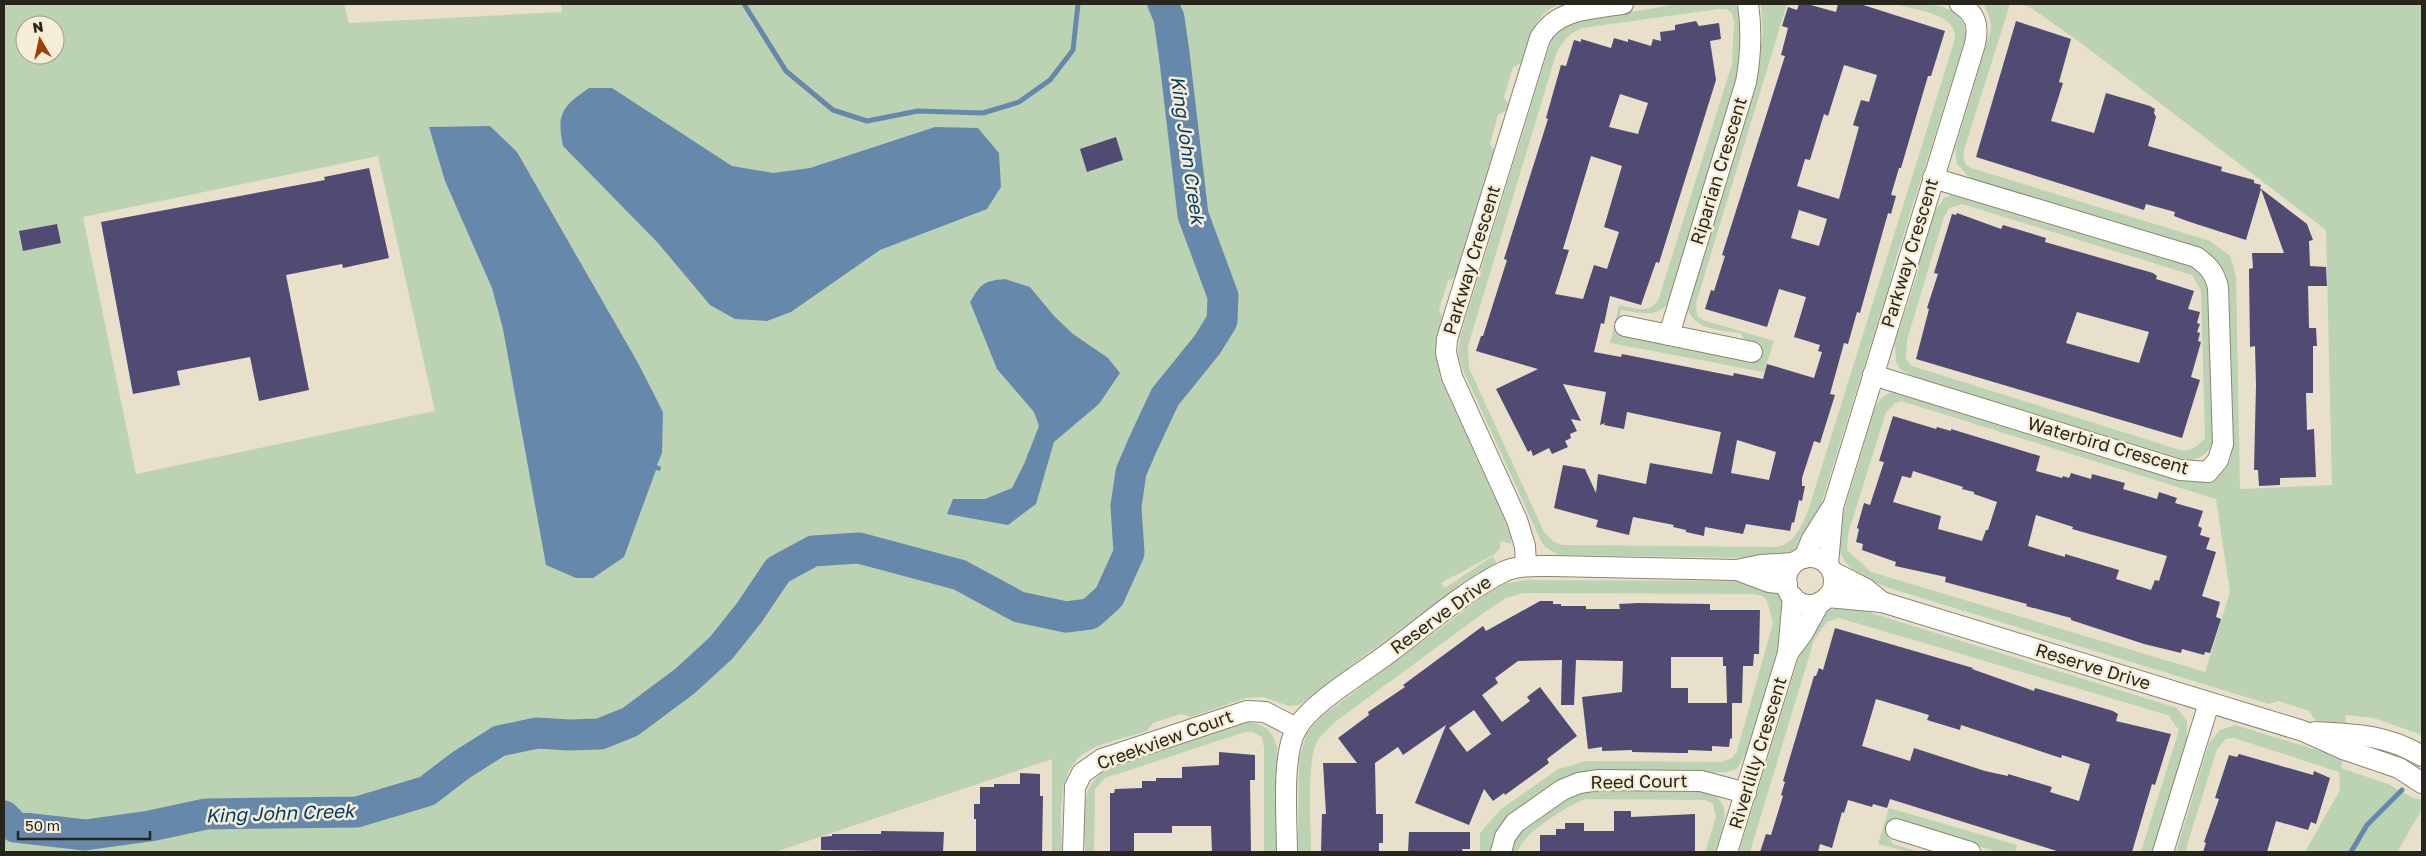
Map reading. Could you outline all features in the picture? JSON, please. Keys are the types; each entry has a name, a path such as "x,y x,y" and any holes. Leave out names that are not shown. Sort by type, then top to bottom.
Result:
{"street":[{"name":"Parkway Crescent","path":"1526,566 1525,546 1517,520 1452,377 1446,353 1447,339 1540,38 1546,28 1567,14 1623,4"},
{"name":"Riparian Crescent","path":"1669,335 1746,82 1751,53 1752,25 1748,4"},
{"name":"Parkway Crescent","path":"1799,561 1832,507 1978,32 1976,21 1970,10 1960,4"},
{"name":"Waterbird Crescent","path":"1873,375 2180,470 2208,472 2218,460 2221,452 2223,444 2218,287 2214,274 2208,265 2196,257 1933,178"},
{"path":"1625,326 1752,352"},
{"name":"Parkway Crescent","path":"1830,568 1832,507"},
{"path":"1817,558 1830,568 1834,585 1824,599 1806,604 1790,591 1789,570 1799,561 1817,558"},
{"name":"Reserve Drive","path":"1296,728 1326,700 1480,586 1505,571 1526,566 1736,570 1799,561"},
{"name":"Reserve Drive","path":"1830,568 1866,589 1882,602"},
{"name":"Reserve Drive","path":"1736,570 1790,591"},
{"name":"Riverlilly Crescent","path":"1727,852 1788,653 1790,591"},
{"name":"Reserve Drive","path":"1824,599 1882,602 2210,702 2303,731 2343,749 2399,768 2422,783"},
{"name":"Riverlilly Crescent","path":"1788,653 1824,599"},
{"path":"2164,852 2210,702"},
{"name":"Creekview Court","path":"1073,852 1074,787 1082,774 1102,759 1247,711 1265,712 1296,728"},
{"path":"1287,852 1287,760 1296,728"},
{"name":"Reserve Drive","path":"2303,731 2376,736 2400,744 2422,756"},
{"name":"Reed Court","path":"1501,852 1505,837 1515,823 1562,790 1579,783 1596,780 1701,781 1746,792"},
{"path":"1896,829 1948,849 1970,852"}],"green space":[{"path":"4,4 344,4 349,23 562,12 561,4 1560,4 1551,8 1539,20 1530,36 1521,63 1513,67 1504,97 1509,105 1507,110 1498,115 1490,144 1494,150 1455,277 1448,281 1439,310 1443,319 1435,350 1440,377 1511,533 1511,544 1501,541 1500,548 1495,554 1441,583 1445,588 1493,556 1496,563 1462,583 1299,705 1289,706 1263,697 1246,698 1191,717 1181,714 1153,723 1147,731 1093,748 1086,752 1076,761 1064,784 1061,812 1062,852 1052,852 1052,759 775,852 4,852","holes":["378,156 435,411 136,474 83,217"]},
{"path":"1679,4 1735,4 1743,16 1740,69 1670,300 1666,306 1655,312 1642,313 1621,310 1618,330 1756,360 1761,343 1745,340 1740,333 1716,330 1701,325 1690,315 1687,307 1755,79 1763,33 1761,7 1762,4 1787,4 1696,303 1697,316 1703,320 1774,341 1764,372 1610,343 1619,305 1642,309 1651,307 1659,298 1732,64 1734,22 1732,13 1726,9 1719,9 1582,28 1574,32 1557,51 1468,346 1469,368 1544,532 1554,542 1563,545 1777,547 1789,542 1797,534 1808,511 1955,39 1954,30 1942,18 1895,4 1940,6 1950,10 1964,24 1966,36 1894,265 1885,307 1880,315 1818,514 1804,541 1796,549 1783,555 1760,558 1559,555 1545,547 1540,539 1463,370 1458,354 1460,337 1551,41 1559,31 1576,21"},
{"path":"1984,4 2010,4 1964,150 1966,164 1971,168 2210,241 2230,256 2236,276 2240,489 2332,485 2326,230 2085,46 2030,7 2020,4 2422,4 2422,735 2374,718 2346,715 2345,725 2332,725 2315,720 2309,711 2278,701 2269,704 1889,588 1869,580 1853,570 1842,556 1838,546 1837,535 1875,407 1880,400 1891,392 1899,390 2218,475 2225,469 2231,458 2229,292 2226,277 2220,264 2210,255 2196,247 1970,178 1957,164 1955,149 1991,29","holes":["1901,401 2216,499 2230,592 2205,672 1871,572 1847,550 1848,534 1886,412 1895,403"]},
{"path":"1957,193 2191,263 2210,281 2213,444 2208,451 2201,457 2188,460 2183,459 1914,377 1901,370 1896,362 1895,343 1918,272 1920,251 1927,238 1935,211 1944,198","holes":["1962,204 2192,275 2201,291 2205,438 2191,449 2180,450 1912,366 1906,359 1907,340 1944,217 1949,208"]},
{"path":"1528,580 1730,581 1761,586 1775,593 1784,604 1786,624 1747,752 1737,769 1708,773 1605,772 1496,835 1491,852 1480,852 1480,833 1500,810 1558,769 1586,761 1721,762 1732,758 1737,751 1773,623 1767,601 1763,596 1753,594 1523,593 1506,598 1482,614 1335,722 1323,734 1317,742 1311,764 1311,852 1298,852 1299,759 1307,732 1322,716 1485,595 1506,583"},
{"path":"1837,607 1852,607 2177,708 2187,721 2187,739 2153,852 2141,852 2179,730 2168,715 1839,618 1827,622 1814,640 1750,852 1739,852 1801,650 1820,614"},
{"path":"1241,723 1254,723 1264,727 1272,735 1277,747 1276,852 1264,852 1264,748 1262,737 1253,732 1245,732 1105,778 1095,789 1094,852 1085,852 1085,806 1090,786 1097,777 1106,770"},
{"path":"2235,725 2343,758 2341,768 2388,784 2415,799 2419,799 2422,804 2420,813 2397,852 2305,852 2340,790 2339,772 2234,738 2226,739 2217,749 2185,852 2176,852 2209,743 2220,730"},
{"path":"1594,789 1704,790 1714,795 1721,801 1724,809 1723,825 1715,852 1705,852 1716,817 1713,804 1705,800 1585,799 1546,821 1527,838 1518,852 1509,852 1522,830 1544,811 1569,797"},
{"path":"1889,808 2017,845 2015,852 1997,852 1893,820 1888,835 1893,844 1919,852 1909,852 1878,844"}],"water":[{"path":"589,88 612,88 732,166 773,173 810,168 935,127 978,128 999,153 1001,187 987,209 880,250 791,312 767,321 735,319 710,305 658,243 563,146 560,126 564,111 573,100"},
{"path":"490,126 517,152 638,363 663,412 662,453 657,465 661,467 660,471 656,470 624,557 593,578 576,578 546,565 503,329 492,288 445,181 429,127"},
{"path":"1005,279 1030,287 1054,316 1073,334 1108,358 1120,373 1099,404 1054,442 1036,504 1008,525 947,514 953,499 985,499 1012,488 1039,426 1034,412 997,369 970,302 983,284"}],"building":[{"path":"1799,4 1807,4 1836,12 1838,4 1860,4 1945,31 1931,76 1928,76 1901,168 1899,168 1891,195 1896,196 1891,214 1888,213 1860,313 1857,312 1848,344 1844,343 1830,394 1835,395 1820,443 1814,441 1802,478 1802,486 1805,486 1802,501 1799,500 1794,523 1792,522 1790,531 1746,524 1743,534 1705,527 1704,536 1686,532 1686,530 1673,527 1674,525 1633,517 1629,535 1596,527 1598,520 1554,508 1563,465 1585,469 1596,493 1598,474 1646,484 1650,463 1712,474 1721,432 1627,412 1624,429 1604,425 1605,423 1600,425 1606,392 1563,384 1581,421 1571,419 1577,431 1570,434 1571,438 1565,441 1568,447 1552,454 1549,448 1533,456 1531,450 1528,452 1496,389 1538,369 1476,351 1481,336 1483,336 1507,260 1504,259 1548,119 1546,118 1561,65 1566,66 1574,40 1581,42 1581,39 1611,48 1614,38 1628,42 1628,39 1651,46 1653,39 1661,41 1660,32 1675,30 1675,25 1696,21 1699,26 1719,23 1721,39 1710,41 1716,80 1659,263 1656,262 1641,305 1610,296 1604,324 1601,323 1594,352 1621,357 1622,354 1733,376 1734,373 1763,379 1767,364 1814,378 1822,352 1818,351 1820,345 1794,337 1806,297 1779,289 1767,327 1705,309 1711,290 1714,291 1725,256 1722,255 1785,56 1781,55 1788,28 1782,26 1788,7 1797,10","holes":["1844,65 1877,75 1869,102 1861,100 1853,125 1859,127 1839,199 1797,186 1805,159 1810,160 1824,114 1828,116","1620,94 1648,103 1638,134 1609,127","1591,156 1622,166 1604,227 1619,232 1607,269 1594,265 1583,299 1555,294 1569,250 1563,249","1799,210 1827,219 1819,246 1791,238","1737,440 1776,452 1769,480 1731,473"]},
{"path":"2016,21 2071,39 2059,82 2063,83 2051,121 2094,133 2106,93 2150,106 2155,109 2156,117 2148,146 2222,167 2221,171 2254,180 2254,183 2261,185 2260,188 2307,224 2313,240 2309,241 2310,266 2326,267 2327,286 2308,286 2309,328 2316,328 2317,346 2313,346 2313,393 2306,393 2307,430 2314,429 2316,477 2280,478 2280,485 2259,486 2258,470 2254,470 2256,385 2255,346 2250,347 2249,269 2253,268 2252,253 2284,253 2261,189 2246,240 2174,216 2175,212 2146,204 2144,210 1976,157"},
{"path":"1116,137 1123,160 1087,172 1080,149"},
{"path":"369,168 389,258 343,268 342,264 286,275 309,390 259,401 250,357 177,371 180,385 133,394 101,222 325,180 324,177"},
{"path":"1957,213 2001,229 2003,225 2046,238 2045,242 2153,273 2157,276 2156,279 2194,291 2188,309 2200,312 2197,323 2200,324 2197,332 2200,333 2198,341 2201,342 2191,377 2200,380 2182,438 1916,359 1929,309 1927,308 1938,274 1934,273 1952,214 1956,215","holes":["2077,312 2149,332 2139,363 2066,343"]},
{"path":"57,224 61,243 23,251 19,231"},
{"path":"1893,416 1936,429 1937,427 1951,431 1951,429 2040,456 2036,471 2062,478 2063,476 2069,478 2071,473 2091,479 2092,474 2125,483 2123,489 2157,499 2159,492 2177,498 2175,503 2203,511 2198,526 2202,528 2200,535 2210,538 2206,549 2216,552 2202,596 2220,602 2216,617 2221,619 2210,653 2205,652 2204,655 2182,649 2181,653 2144,644 2071,620 2071,618 2026,606 2027,604 1945,582 1946,577 1895,566 1896,562 1862,550 1863,544 1856,542 1859,529 1857,528 1864,503 1870,505 1884,462 1879,461","holes":["1913,471 1963,487 1962,489 1997,502 1988,530 1986,530 1982,541 1938,529 1941,516 1893,502 1902,476 1911,478","2036,515 2073,527 2072,529 2167,556 2159,581 2155,580 2151,590 2116,579 2119,570 2065,554 2065,557 2028,546"]},
{"path":"1540,601 1553,601 1553,604 1561,604 1561,606 1586,606 1586,609 1620,609 1619,604 1638,603 1710,604 1710,610 1760,610 1759,654 1754,654 1753,666 1743,666 1742,703 1732,703 1732,738 1730,739 1729,747 1712,746 1712,751 1688,750 1688,753 1632,752 1632,750 1602,751 1602,747 1588,749 1582,697 1622,692 1623,661 1576,660 1574,705 1561,705 1562,660 1518,661 1495,678 1498,683 1482,695 1502,722 1530,701 1527,697 1540,687 1577,736 1547,759 1549,763 1505,795 1504,793 1493,801 1484,789 1469,825 1415,803 1446,725 1403,755 1398,747 1375,763 1376,814 1383,814 1383,843 1379,843 1379,852 1321,852 1322,814 1326,814 1323,763 1357,763 1338,738 1369,715 1368,712 1405,687 1403,685 1483,626 1486,631","holes":["1671,657 1723,657 1723,666 1726,666 1727,703 1688,703 1688,688 1671,688","1474,710 1491,734 1467,752 1449,728"]},
{"path":"1835,628 1973,668 2034,691 2035,688 2113,711 2118,714 2116,721 2171,734 2155,785 2152,784 2132,852 2060,852 1890,799 1887,808 1873,804 1872,807 1848,800 1844,813 1842,812 1832,848 1820,844 1818,852 1760,852 1766,834 1771,835 1783,796 1781,795 1785,782 1783,781 1814,676 1816,676 1819,668 1823,670","holes":["1876,699 1929,715 1927,720 1960,730 1961,725 2061,758 2062,755 2090,764 2079,801 2050,792 2052,787 2008,774 2008,776 1985,771 1914,748 1910,761 1862,746"]},
{"path":"1219,752 1255,755 1255,780 1250,780 1251,852 1212,852 1211,826 1172,826 1172,833 1134,833 1134,852 1110,852 1110,793 1114,793 1115,789 1142,788 1142,781 1156,781 1156,778 1182,778 1182,767 1219,765"},
{"path":"2239,754 2313,775 2314,771 2330,778 2316,824 2311,822 2308,830 2276,821 2267,852 2203,852 2206,843 2204,842 2219,799 2215,798 2229,755 2237,757"},
{"path":"1020,773 1040,774 1040,796 1043,796 1042,852 976,852 974,804 980,804 980,787 994,787 994,784 1020,784"},
{"path":"1614,811 1631,811 1631,817 1695,814 1695,852 1540,852 1540,835 1556,835 1556,829 1565,829 1565,823 1584,823 1584,831 1614,831"},
{"path":"881,831 944,832 943,852 821,850 821,837 832,836 832,834 881,834"},
{"path":"1409,832 1470,832 1470,849 1462,849 1463,852 1408,852"}],"waterway":[{"path":"744,4 786,71 833,110 867,121 918,111 983,113 1019,102 1050,80 1073,50 1078,4"},
{"name":"King John Creek","path":"4,816 15,827 85,835 150,826 206,814 357,812 427,791 461,765 499,741 537,733 600,734 630,722 685,681 721,648 749,613 778,570 813,551 859,548 960,575 1019,607 1066,617 1090,614 1109,597 1129,553 1126,506 1131,472 1143,444 1165,397 1207,345 1222,321 1223,296 1193,215 1174,53 1169,18 1163,4"},
{"path":"2351,852 2367,825 2402,790"},
{"name":"King John Creek","path":"4,826 15,827"}]}
